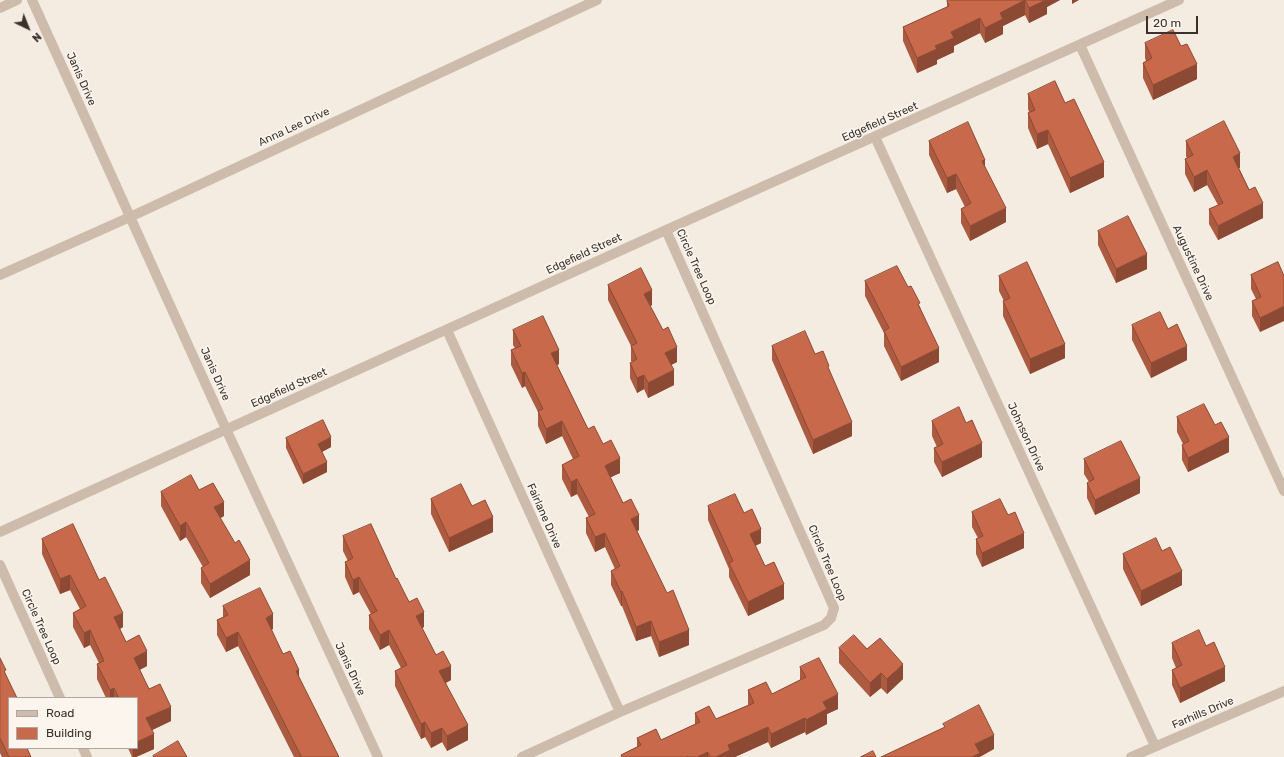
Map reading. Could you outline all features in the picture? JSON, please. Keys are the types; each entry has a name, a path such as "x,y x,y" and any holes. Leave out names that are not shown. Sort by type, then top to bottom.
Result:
{"street":[{"path":"0,8 17,0"},
{"name":"Janis Drive","path":"32,0 226,429 378,757"},
{"name":"Anna Lee Drive","path":"0,275 130,217 597,0"},
{"name":"Edgefield Street","path":"0,532 666,230 1179,0"},
{"name":"Augustine Drive","path":"1080,45 1284,490"},
{"name":"Johnson Drive","path":"875,137 1155,746"},
{"name":"Circle Tree Loop","path":"522,757 620,712 824,625 831,618 834,608 666,230"},
{"name":"Fairlane Drive","path":"447,330 620,712"},
{"name":"Circle Tree Loop","path":"0,566 60,697"},
{"name":"Farhills Drive","path":"1131,757 1284,691"}],"building":[{"path":"1025,0 1000,13 1003,19 985,28 980,18 951,32 954,38 935,46 937,49 917,58 903,27 949,6 947,1"},
{"path":"1025,0 1046,0 1029,8"},
{"path":"1173,30 1181,46 1187,44 1197,64 1153,85 1143,63 1152,58 1145,43"},
{"path":"1055,81 1065,103 1074,99 1104,162 1070,178 1048,130 1037,134 1028,113 1035,110 1028,94"},
{"path":"1224,121 1240,153 1233,157 1249,190 1255,187 1263,203 1218,226 1209,209 1223,203 1207,170 1194,177 1185,159 1193,155 1186,141"},
{"path":"968,122 985,160 982,161 1006,208 970,226 961,209 971,203 956,174 947,178 929,141"},
{"path":"1128,216 1147,254 1116,269 1098,231"},
{"path":"1027,262 1065,344 1030,359 1003,301 1010,298 999,276"},
{"path":"1278,262 1284,276 1284,306 1260,318 1252,301 1261,297 1251,275"},
{"path":"897,266 908,287 911,286 920,303 918,304 939,348 901,367 884,331 889,328 865,281"},
{"path":"641,268 652,290 644,294 663,330 668,327 677,347 665,353 674,370 648,383 644,375 637,378 630,363 637,359 631,346 637,343 608,285"},
{"path":"1160,312 1168,329 1177,324 1187,346 1151,363 1132,325"},
{"path":"543,316 559,350 551,353 588,429 594,426 603,444 611,440 620,458 605,466 623,503 631,499 639,515 631,519 667,593 673,590 689,630 659,642 651,621 636,627 622,591 621,592 611,571 620,566 605,533 595,537 586,518 595,514 577,479 571,482 562,465 579,456 562,421 546,429 538,411 543,409 525,372 522,373 511,350 521,346 513,330"},
{"path":"805,331 815,354 823,351 829,366 828,367 852,422 813,440 772,346"},
{"path":"1204,404 1215,425 1221,422 1229,437 1188,458 1182,445 1189,441 1177,417"},
{"path":"959,407 966,423 972,420 982,443 942,462 934,448 943,444 932,421"},
{"path":"323,420 331,437 318,444 327,462 303,474 286,438"},
{"path":"1121,441 1140,478 1095,500 1087,483 1094,479 1084,459"},
{"path":"191,475 199,490 213,483 224,502 214,507 235,543 239,540 250,560 210,584 201,568 209,563 186,522 180,526 161,492"},
{"path":"461,484 472,506 485,500 493,517 449,538 431,499"},
{"path":"735,494 744,513 752,509 761,529 750,534 765,566 774,562 784,584 748,602 729,563 733,561 708,506"},
{"path":"1000,499 1008,515 1015,512 1024,533 982,553 976,539 983,536 972,512"},
{"path":"73,524 99,580 105,577 123,613 114,617 126,642 139,635 147,651 134,658 149,689 160,684 171,707 146,718 154,734 138,742 138,697 118,697 114,688 110,690 97,664 104,661 90,630 84,633 73,613 86,606 70,575 60,579 42,539"},
{"path":"371,524 396,579 397,578 409,602 417,598 424,612 416,616 436,655 443,651 451,666 439,671 468,725 447,736 442,728 431,733 425,722 421,724 395,671 407,665 389,630 380,635 369,615 377,611 359,577 353,580 345,562 353,558 343,536"},
{"path":"1156,538 1162,551 1170,547 1182,571 1141,591 1123,554"},
{"path":"260,588 273,614 266,618 283,654 290,651 299,670 296,671 339,757 300,757 301,756 238,632 226,638 217,620 228,615 223,606"},
{"path":"1199,630 1206,646 1214,642 1225,667 1180,688 1172,670 1182,665 1172,643"},
{"path":"854,635 867,649 880,638 903,664 887,679 881,673 870,683 839,648"},
{"path":"0,658 6,670 4,671 17,697 8,697 8,749 27,749 31,757 9,757 0,738"},
{"path":"819,658 838,694 823,702 827,709 806,720 805,718 771,734 768,727 728,745 730,750 716,757 710,757 708,752 697,757 622,757 621,755 641,745 637,738 656,729 661,740 700,722 695,713 709,706 716,719 754,703 748,690 766,682 772,694 806,677 800,667"},
{"path":"979,705 994,735 975,744 980,753 972,757 881,757 945,727 943,724"},
{"path":"178,741 187,757 153,756"},
{"path":"873,751 876,757 861,757"}]}
